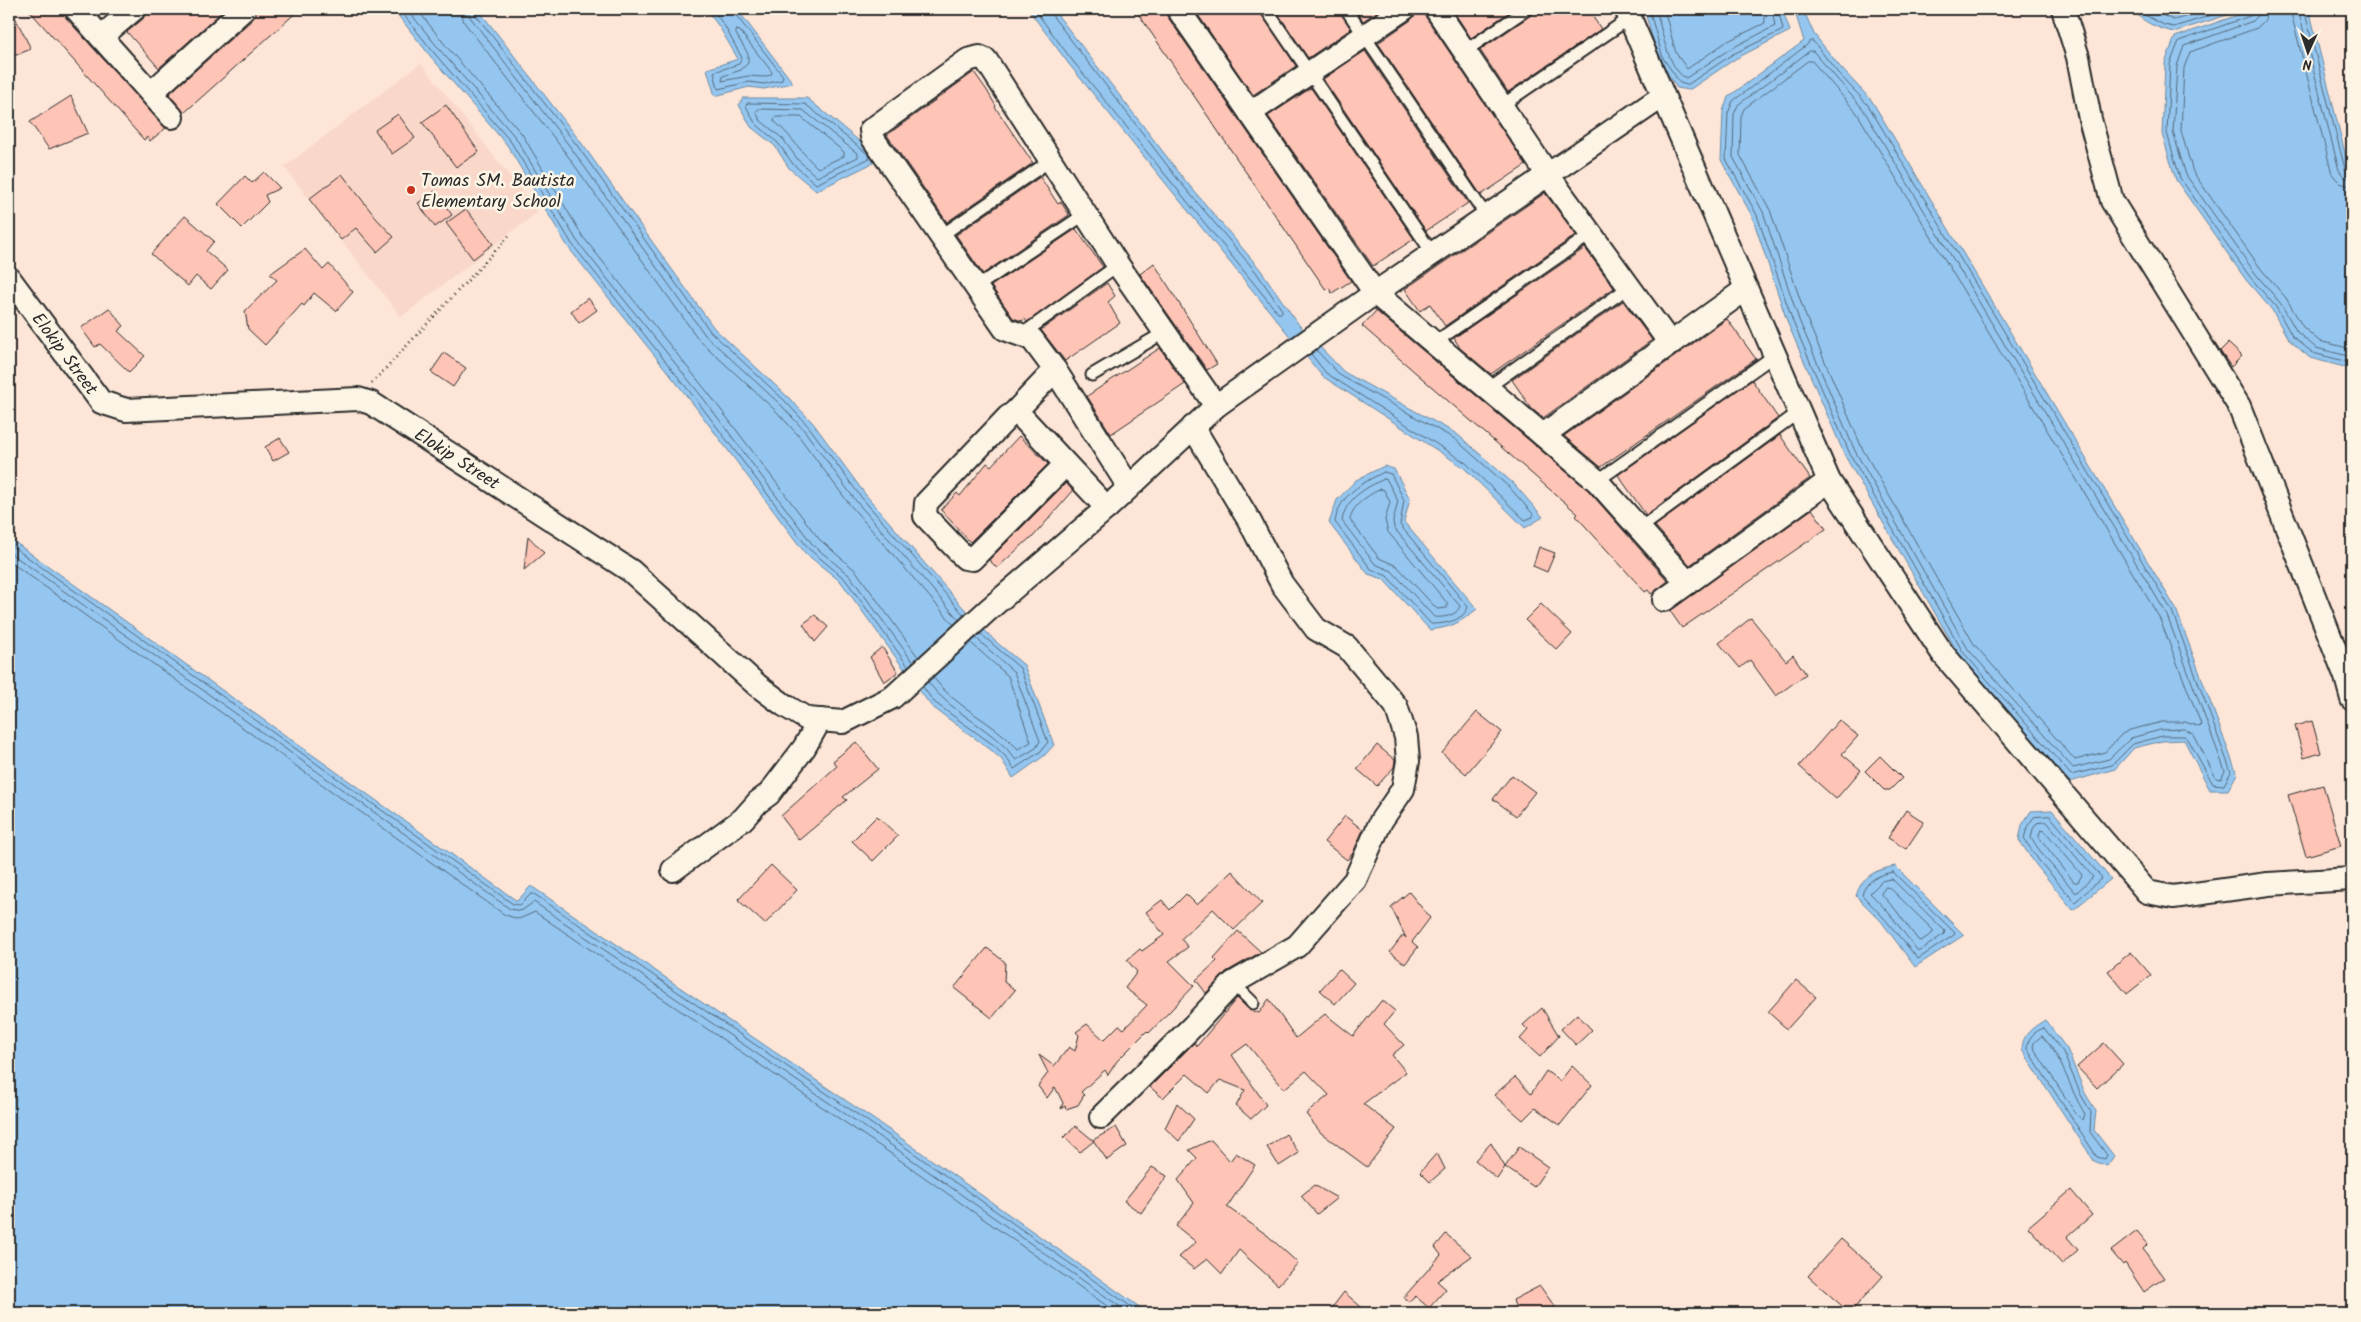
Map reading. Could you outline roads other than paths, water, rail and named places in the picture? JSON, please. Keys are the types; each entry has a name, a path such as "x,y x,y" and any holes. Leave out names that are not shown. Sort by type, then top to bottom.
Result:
{"street":[{"path":"76,9 172,117"},
{"path":"102,37 134,9"},
{"path":"151,93 244,9"},
{"path":"1178,9 1375,293 1597,481 1688,582"},
{"path":"1250,113 1404,9"},
{"path":"1436,9 1548,175 1670,343"},
{"path":"2063,9 2078,57 2090,120 2112,201 2239,406 2342,668 2352,700"},
{"path":"1628,13 1829,481 1943,654 2147,892 2173,897 2268,884 2352,879"},
{"path":"1129,487 1055,370 1032,338 1005,329 872,137 871,130 968,60 979,58 986,60 1118,265 1216,406"},
{"name":"Elokip Street","path":"9,278 102,402 112,407 126,410 358,399 371,403 631,571 757,685 784,706 807,718 843,722 893,697 988,610 1107,508 1216,406 1375,293 1663,96"},
{"path":"1543,435 1746,289"},
{"path":"1055,370 926,503 925,516 965,558 972,559 1066,464"},
{"path":"1014,413 1021,416 1107,508"},
{"path":"1101,1117 1193,1026 1232,982 1298,946 1355,880 1381,821 1404,789 1408,761 1406,737 1396,706 1347,647 1316,628 1282,584 1250,522 1193,428"},
{"path":"1664,600 1829,481"},
{"path":"673,870 743,819 758,802 769,794 804,748 820,720"}],"lane":[{"path":"1266,9 1433,254"},
{"path":"1346,9 1487,217"},
{"path":"1465,51 1527,9"},
{"path":"1501,106 1628,13"},
{"path":"940,237 1050,160"},
{"path":"975,288 1085,214"},
{"path":"1434,343 1591,234"},
{"path":"1021,335 1118,265"},
{"path":"1487,388 1629,287"},
{"path":"1092,375 1164,332"},
{"path":"1597,481 1775,355"},
{"path":"1640,528 1799,412"},
{"path":"1232,982 1253,1003"}],"water":[{"path":"393,9 478,9 580,141 714,328 813,423 865,494 958,602 995,641 1024,665 1054,745 1044,756 1013,778 1002,760 991,750 931,706 841,582 805,553 694,405 568,247 507,145 431,57"},
{"path":"706,9 737,9 793,83 764,89 749,87 715,96 707,69 738,59 720,28"},
{"path":"1028,9 1053,9 1184,179 1260,269 1299,325 1344,372 1457,434 1514,484 1543,517 1525,528 1463,467 1322,376 1068,63"},
{"path":"1644,9 1782,9 1790,31 1735,59 1689,90 1677,88 1659,60"},
{"path":"1794,9 1803,9 1814,34 1841,68 1872,101 2176,609 2237,774 2228,790 2210,790 2184,740 2162,741 2134,748 2115,769 2070,782 2040,750 1959,655 1845,456 1788,324 1752,216 1721,160 1723,111 1728,97 1804,41"},
{"path":"2133,9 2246,9 2174,32 2145,21"},
{"path":"2255,9 2309,9 2352,181 2352,369 2310,358 2288,339 2272,310 2246,280 2176,180 2162,134 2165,63 2175,37"},
{"path":"743,98 807,98 881,159 816,191 789,168 775,146 751,127 739,105"},
{"path":"1384,466 1394,469 1410,499 1404,522 1477,609 1455,624 1430,630 1383,579 1368,574 1329,523 1337,500 1356,480"},
{"path":"9,538 517,901 531,886 898,1136 1148,1313 9,1313"},
{"path":"2052,810 2111,879 2073,910 2036,865 2019,840 2022,825 2031,811"},
{"path":"1895,866 1964,935 1915,967 1881,921 1856,896 1862,883 1870,875"},
{"path":"2045,1020 2067,1049 2085,1093 2096,1111 2094,1130 2114,1156 2107,1166 2094,1161 2022,1050 2022,1044 2026,1036"}],"place":[{"name":"Tomas SM. Bautista Elementary School","path":"411,190"}]}
